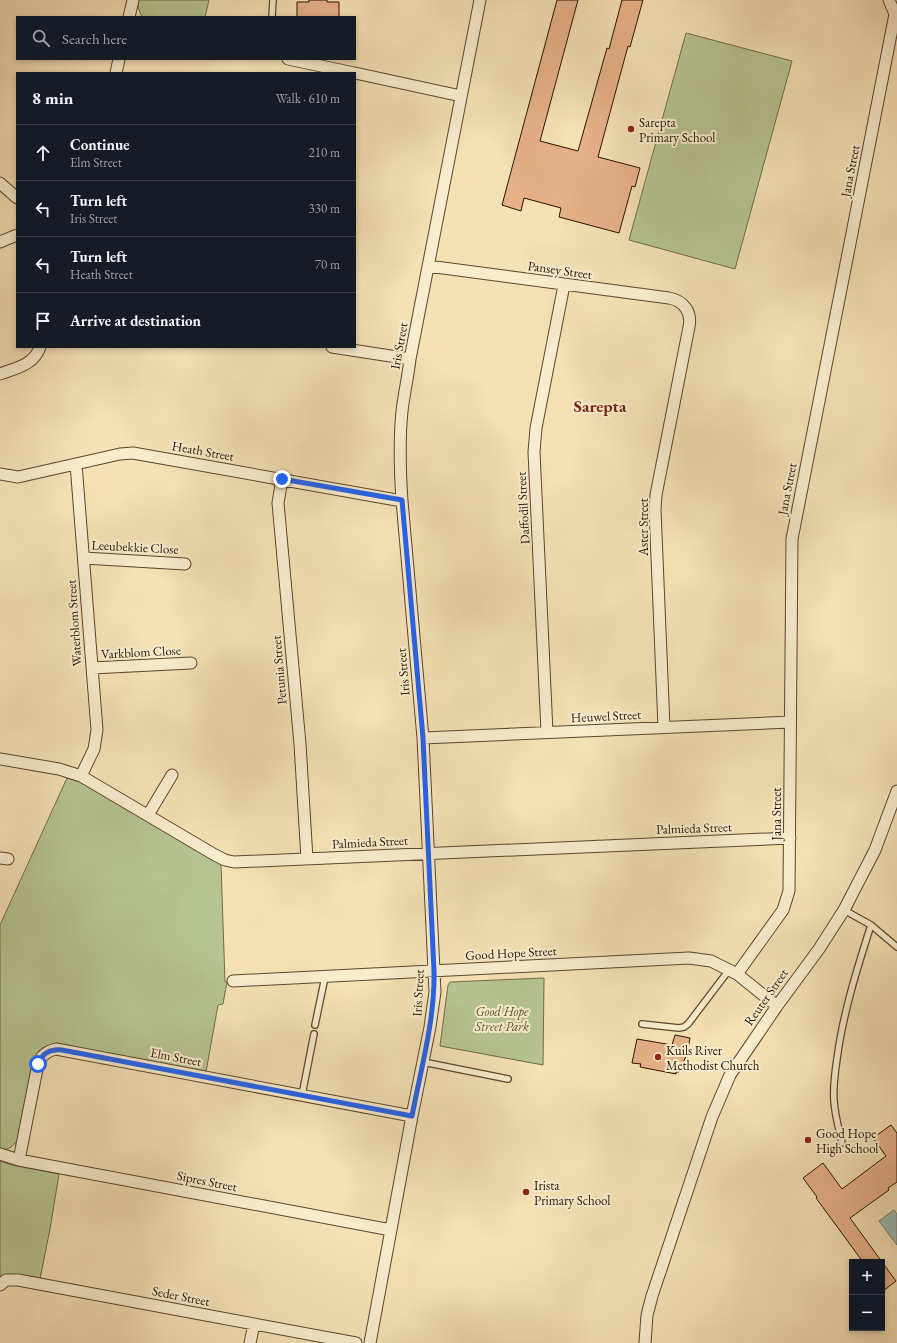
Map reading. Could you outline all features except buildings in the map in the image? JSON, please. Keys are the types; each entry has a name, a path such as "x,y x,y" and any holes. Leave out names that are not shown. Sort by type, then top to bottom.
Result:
{"street":[{"path":"129,16 133,0"},
{"name":"Iris Street","path":"370,1343 422,1062 430,1027 435,992 423,738 400,474 402,410 410,359 480,0"},
{"name":"Jana Street","path":"733,972 783,910 786,904 790,884 792,538 894,14 889,2"},
{"path":"116,72 119,60"},
{"path":"291,60 319,69 345,72"},
{"path":"356,73 461,96"},
{"path":"0,184 16,197"},
{"path":"0,242 16,235"},
{"name":"Pansey Street","path":"428,266 669,298 675,299 685,307"},
{"name":"Daffodil Street","path":"548,732 534,452 536,428 564,285"},
{"name":"Aster Street","path":"664,727 655,510 656,494 690,322 690,316 685,307"},
{"path":"0,374 31,361 38,353 40,348"},
{"path":"338,348 410,359"},
{"name":"Heath Street","path":"0,474 18,477 120,454 133,453 402,500"},
{"name":"Waterblom Street","path":"76,464 97,736 92,756 81,776"},
{"name":"Petunia Street","path":"282,479 278,503 300,744 307,859"},
{"name":"Leeubekkie Close","path":"84,558 186,564"},
{"name":"Varkblom Close","path":"92,668 191,663"},
{"name":"Heuwel Street","path":"423,738 790,722"},
{"name":"Palmieda Street","path":"0,760 59,769 81,776 224,860 242,862 790,838"},
{"path":"148,815 172,775"},
{"name":"Reuter Street","path":"645,1343 647,1315 652,1296 712,1117 730,1075 777,1006 819,949 844,910 875,850 897,791"},
{"name":"Good Hope Street","path":"233,981 689,958 711,961 733,972 777,1006"},
{"name":"Elm Street","path":"19,1160 38,1064 43,1055 51,1050 62,1050 412,1116"},
{"name":"Sipres Street","path":"0,1154 19,1160 391,1230"},
{"name":"Seder Street","path":"1,1284 12,1279 356,1343"},
{"path":"250,1343 254,1324"}],"lane":[{"path":"272,16 273,0"},
{"path":"844,910 871,925 897,947"},
{"path":"842,1143 836,1117 834,1099 840,1033 847,1003 871,925"},
{"path":"642,1024 679,1028 684,1027 733,972"},
{"path":"315,1025 325,976"},
{"path":"302,1095 314,1034"},
{"path":"422,1062 508,1079"}],"green space":[{"path":"138,0 209,0 205,16 142,16 138,7"},
{"path":"686,33 792,61 735,269 629,240"},
{"path":"67,778 81,782 221,864 225,982 227,982 223,1004 218,1005 206,1072 48,1046 19,1138 11,1147 0,1150 0,925"},
{"name":"Good Hope Street Park","path":"544,978 543,1065 440,1046 448,985 450,982"},
{"path":"0,1161 12,1165 59,1174 40,1279 0,1281"}],"water":[{"path":"894,1210 897,1214 897,1245 879,1221"}],"place":[{"name":"Sarepta Primary School","path":"631,129"},
{"name":"Kuils River Methodist Church","path":"658,1057"},
{"name":"Good Hope High School","path":"808,1140"},
{"name":"Irista Primary School","path":"526,1192"}],"district":[{"name":"Sarepta","path":"600,406"}],"route":[{"path":"38,1064 43,1055 51,1050 62,1050 412,1116 430,1027 435,992 423,738 402,500 282,479"}]}
